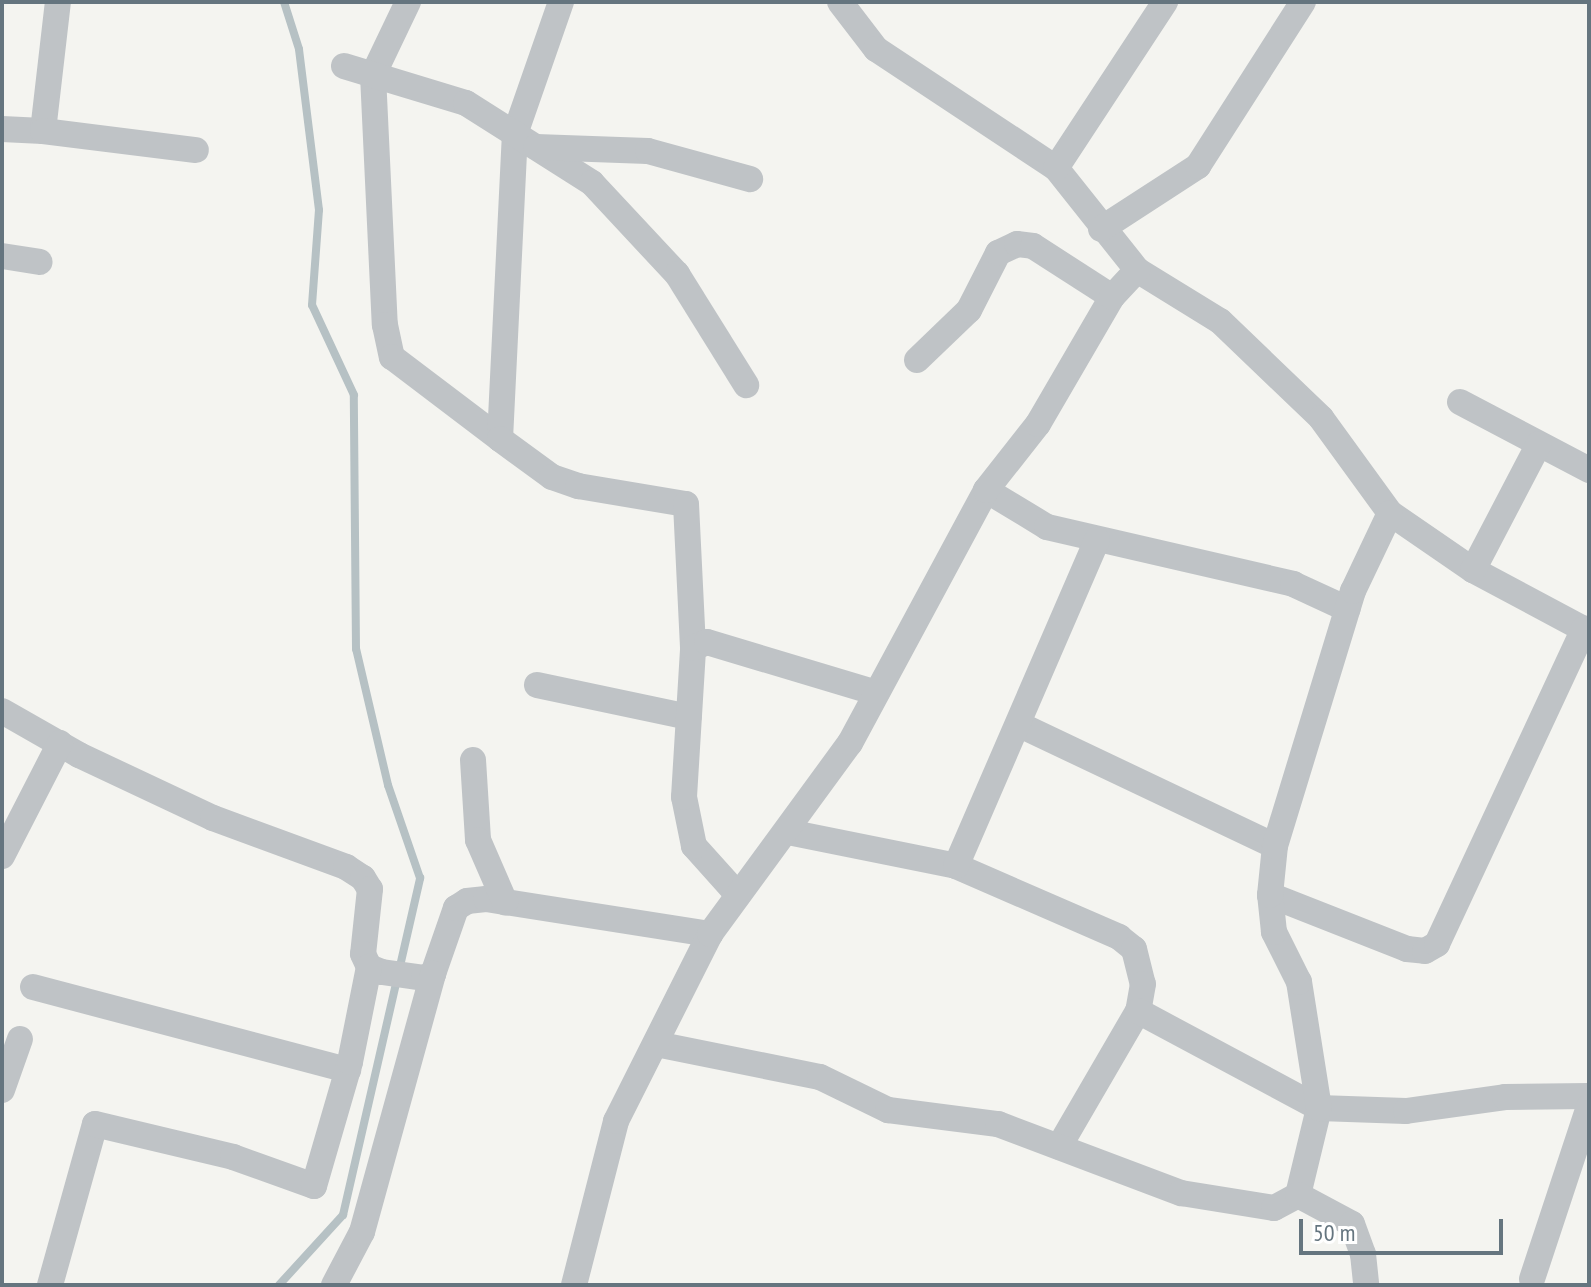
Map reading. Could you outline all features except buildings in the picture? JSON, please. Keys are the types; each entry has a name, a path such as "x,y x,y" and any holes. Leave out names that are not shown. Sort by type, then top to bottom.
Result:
{"street":[{"path":"43,131 58,2"},
{"path":"408,2 373,75 385,325 392,357 552,477 578,486 686,504 693,648 684,797 694,846 738,895"},
{"path":"500,439 525,141 561,2"},
{"path":"840,2 876,49 1056,168 1101,229 1137,270 1220,321 1321,418 1390,513 1473,570 1587,630 1437,944 1425,951 1407,949 1270,895"},
{"path":"1056,168 1165,2"},
{"path":"1101,229 1198,166 1303,2"},
{"path":"344,66 466,103 592,183 677,274 746,385"},
{"path":"2,129 43,131 196,150"},
{"path":"525,141 648,151 750,179"},
{"path":"917,360 969,310 998,253 1017,244 1033,246 1112,297"},
{"path":"2,256 40,262"},
{"path":"574,1285 616,1121 710,934 788,832 850,743 986,490 1038,424 1112,297 1137,270"},
{"path":"1460,402 1589,470"},
{"path":"1473,570 1539,444"},
{"path":"986,490 1047,527 1293,584 1347,609"},
{"path":"656,1044 820,1077 888,1110 982,1121 1181,1193 1274,1208 1298,1195 1319,1108 1299,982 1274,932 1270,895 1275,846 1347,609 1390,513"},
{"path":"956,866 1097,540"},
{"path":"693,648 707,642 877,693"},
{"path":"537,685 689,717"},
{"path":"2,711 213,818 346,867 363,878 370,889 363,954 398,972"},
{"path":"1018,724 1275,846"},
{"path":"2,856 60,743"},
{"path":"473,760 478,840 505,902"},
{"path":"788,832 956,866 1119,937 1134,949 1143,984 1138,1011 1059,1147"},
{"path":"50,1285 95,1124 233,1157 314,1186 348,1070 398,972 456,908 467,901 505,902 710,934"},
{"path":"334,1285 362,1232 398,972"},
{"path":"33,987 348,1070"},
{"path":"1138,1011 1319,1108 1406,1111 1505,1097 1589,1096"},
{"path":"2,1090 20,1039"},
{"path":"1532,1279 1589,1107"},
{"path":"1298,1195 1352,1224 1363,1254 1366,1285"}],"waterway":[{"path":"279,1285 343,1215 420,878 388,785 356,649 354,395 312,305 319,210 299,49 284,2"}]}
